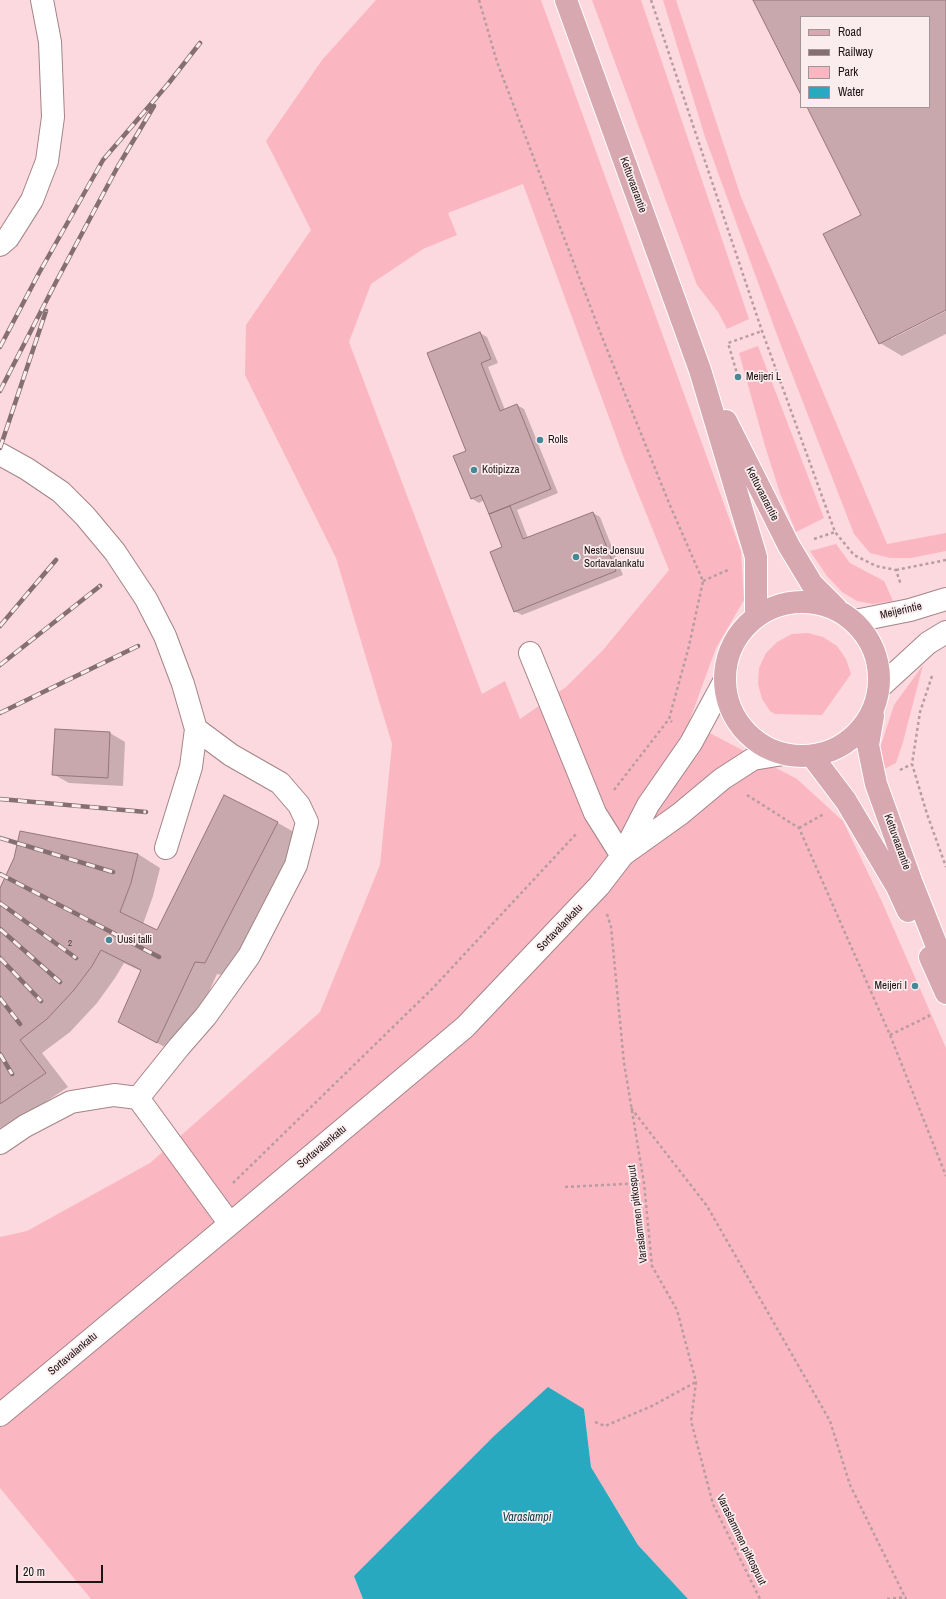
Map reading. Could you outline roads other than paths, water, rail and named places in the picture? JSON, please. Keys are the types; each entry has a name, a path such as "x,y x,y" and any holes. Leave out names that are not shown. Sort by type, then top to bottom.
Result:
{"main road":[{"name":"Kettuvaarantie","path":"566,0 700,370 756,558 756,616"},
{"name":"Kettuvaarantie","path":"700,370 789,546 812,584 837,609 855,621 870,640 878,661 880,687 874,710 868,745 876,784 911,881 946,969"},
{"path":"837,609 814,602 784,603 756,616 740,632 729,653 725,680 729,705 742,728 760,744 783,754 812,756 833,751 857,734 874,710"},
{"name":"Kettuvaarantie","path":"812,756 846,801 897,886 946,993"}],"street":[{"path":"0,245 8,238 32,200 47,161 53,117 50,42 42,0"},
{"path":"0,454 27,469 61,492 85,516 115,552 146,599 165,636 183,684 196,729 191,767 166,848"},
{"name":"Meijerintie","path":"855,621 910,610 946,599"},
{"path":"880,687 928,643 946,632"},
{"path":"530,653 595,813 622,856"},
{"name":"Sortavalankatu","path":"0,1415 465,1027 599,886 622,856 648,805 691,742 725,680"},
{"path":"138,1098 206,1016 249,956 296,865 307,822 299,805 280,783 231,755 196,729"},
{"name":"Sortavalankatu","path":"622,856 680,814 722,779 753,759 783,754"},
{"path":"0,1143 25,1126 71,1102 114,1095 138,1098 230,1224"}],"water":[{"name":"Varaslampi","path":"548,1387 584,1409 591,1467 638,1545 688,1599 363,1599 354,1576 494,1436"}],"railway":[{"path":"0,347 39,273 103,160 168,84 200,43"},
{"path":"0,391 117,168 154,106"},
{"path":"0,448 46,311"},
{"path":"0,626 56,560"},
{"path":"0,665 100,586"},
{"path":"0,713 138,646"},
{"path":"0,799 146,812"},
{"path":"0,838 113,872"},
{"path":"0,874 159,957"},
{"path":"0,903 76,958"},
{"path":"0,929 60,982"},
{"path":"0,958 41,1001"},
{"path":"0,998 20,1024"},
{"path":"0,1054 12,1074"}],"place":[{"name":"Meijeri L","path":"738,377"},
{"name":"Rolls","path":"540,440"},
{"name":"Kotipizza","path":"474,470"},
{"name":"Neste Joensuu Sortavalankatu","path":"576,557"},
{"name":"Uusi talli","path":"109,940"},
{"name":"Meijeri I","path":"915,986"}]}
